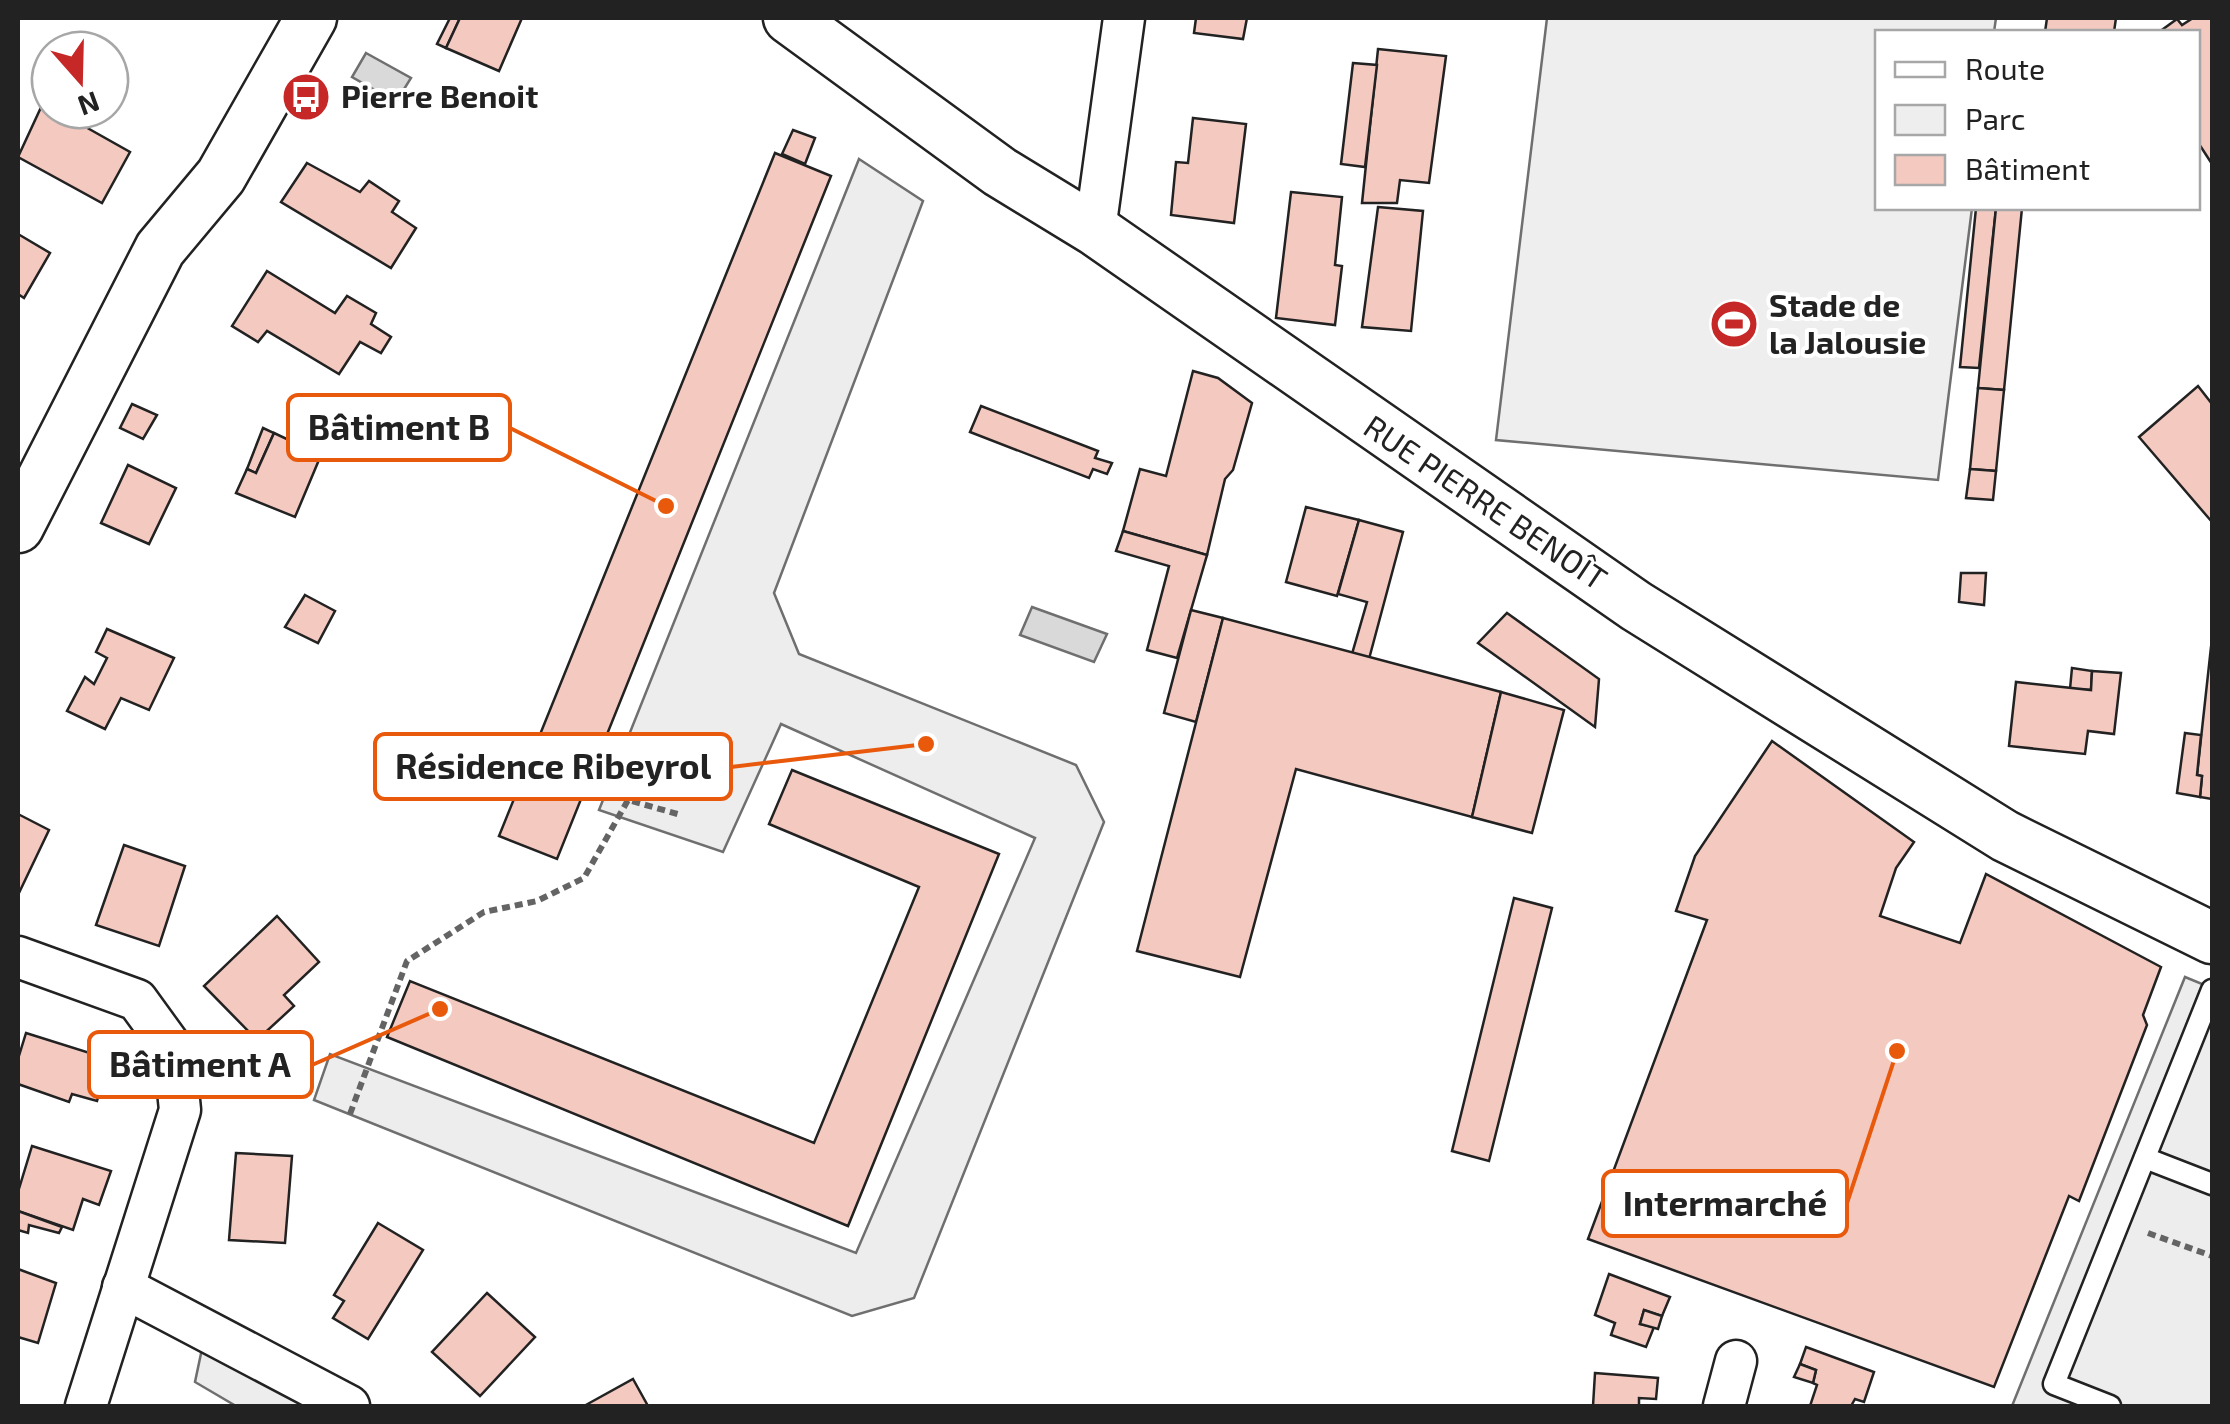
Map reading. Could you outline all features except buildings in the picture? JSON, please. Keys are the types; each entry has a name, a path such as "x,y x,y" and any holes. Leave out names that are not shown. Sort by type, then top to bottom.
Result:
{"street":[{"path":"18,528 160,249 221,176 311,18"},
{"name":"RUE PIERRE BENOÎT","path":"789,18 1000,172 1095,230 1484,505 1826,728 2006,836 2212,938"},
{"path":"1095,230 1124,18"},
{"path":"18,957 136,1000 174,1051 180,1110 86,1406"},
{"path":"124,1287 350,1406"},
{"path":"1724,1406 1736,1361"}],"lane":[{"path":"2110,1406 2054,1384 2212,990"},
{"path":"2145,1158 2212,1184"}],"path":[{"path":"350,1114 407,961 484,912 537,901 584,878 628,800 681,815"},
{"path":"2119,1222 2212,1256"}],"green space":[{"name":"Stade de la Jalousie","path":"1547,18 1996,18 1994,30 1875,30 1875,210 1972,210 1938,480 1496,440"}],"shaded area":[{"path":"366,53 411,78 396,102 352,77"},
{"path":"859,159 923,201 774,593 799,654 1076,765 1104,822 914,1298 852,1316 314,1100 330,1054 856,1253 1035,838 781,724 723,852 599,810"},
{"path":"1032,607 1107,634 1094,662 1020,635"},
{"path":"2185,977 2212,988 2212,1406 2012,1406"},
{"path":"206,1330 349,1406 236,1406 195,1382"}],"place":[{"name":"Pierre Benoit","path":"306,97"},
{"name":"Stade de la Jalousie","path":"1734,324"},
{"name":"Bâtiment B","path":"666,506"},
{"name":"Résidence Ribeyrol","path":"926,744"},
{"name":"Bâtiment A","path":"440,1009"},
{"name":"Intermarché","path":"1897,1051"}]}
